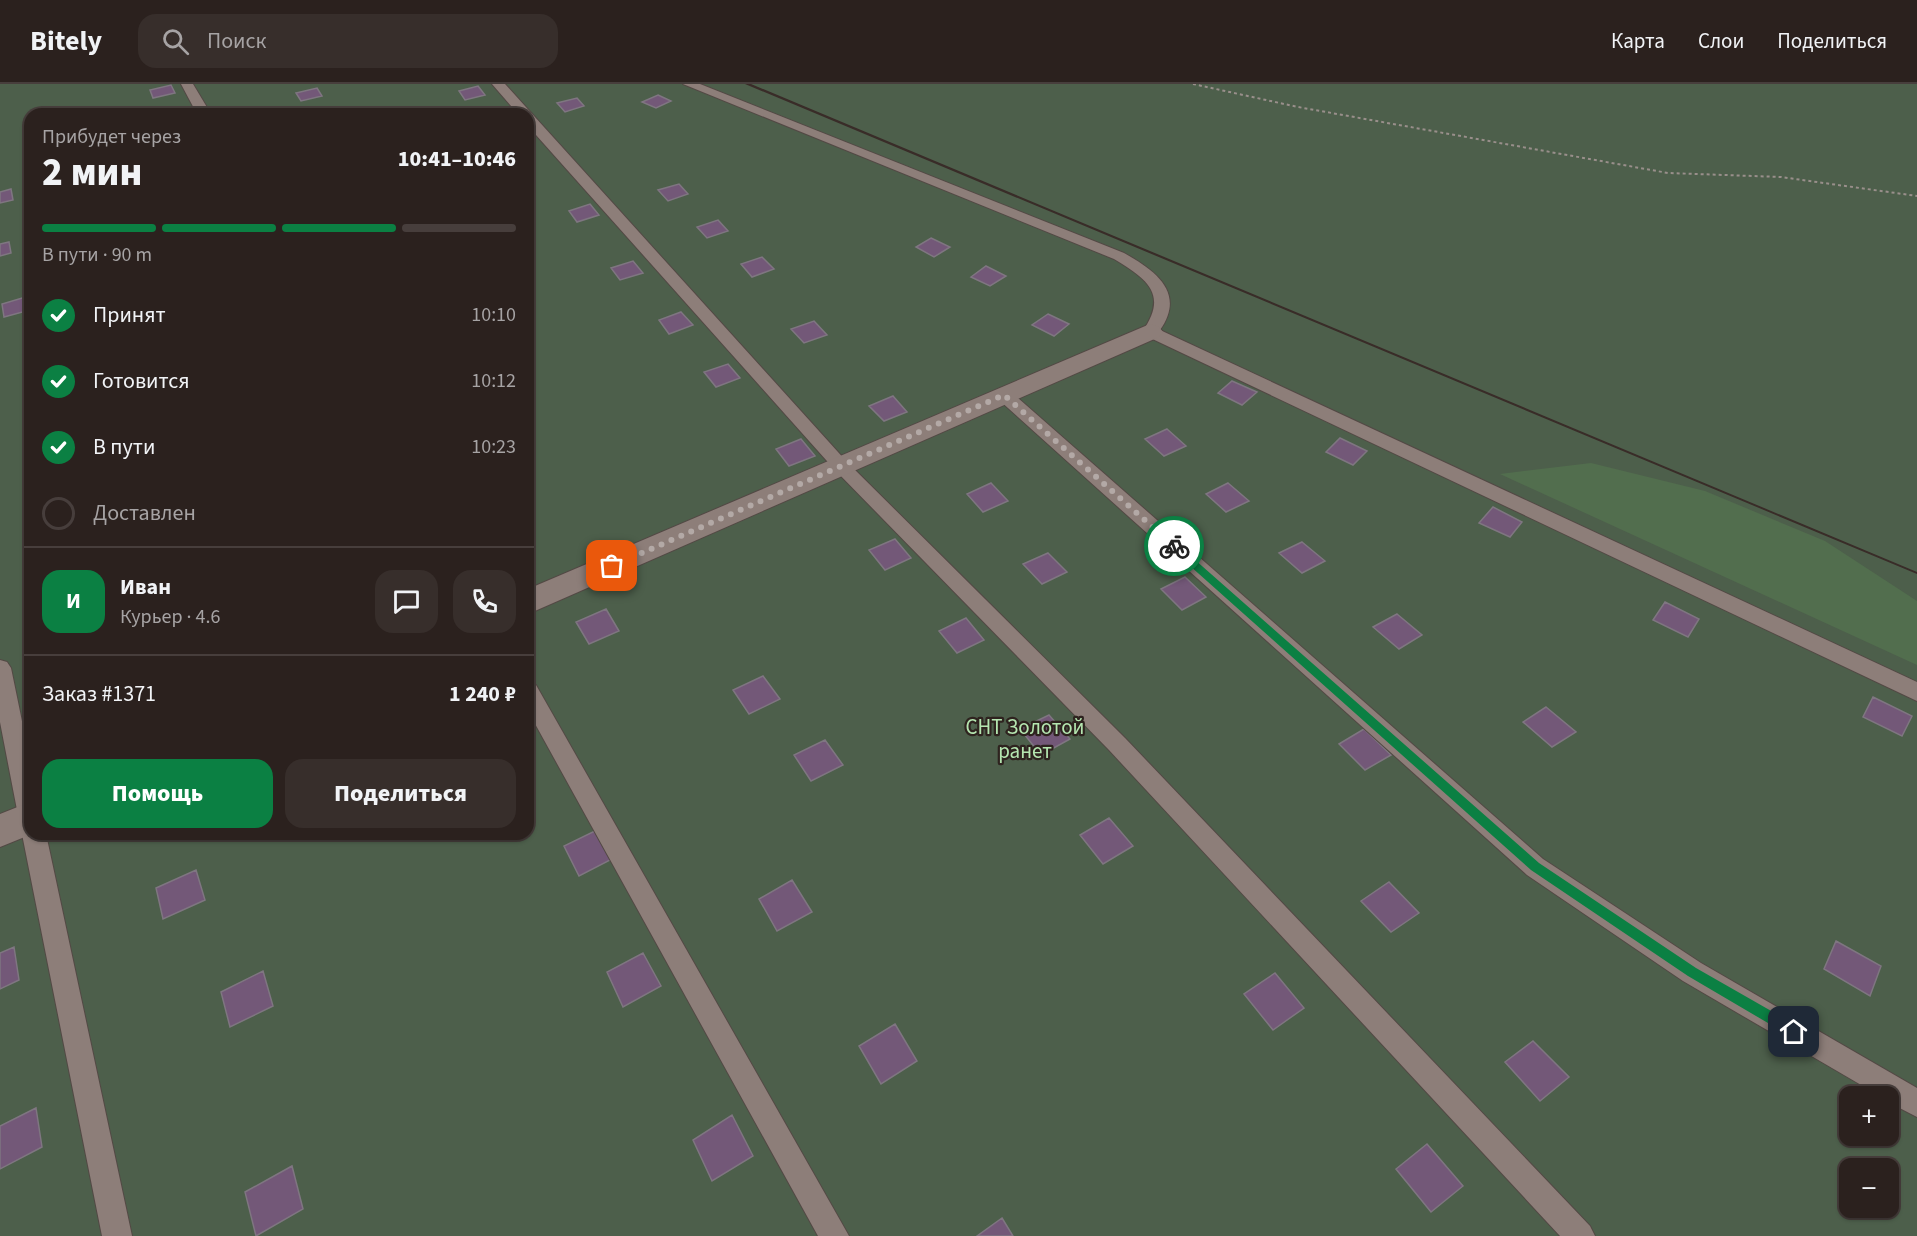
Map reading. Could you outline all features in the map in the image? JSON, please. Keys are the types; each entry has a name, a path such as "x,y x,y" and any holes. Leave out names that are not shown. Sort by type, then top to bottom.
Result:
{"street":[{"path":"534,599 1150,332"},
{"path":"0,831 24,820"}],"lane":[{"path":"187,84 201,108"},
{"path":"498,84 520,108"},
{"path":"689,84 1119,256 1148,273 1160,291 1162,312 1150,332 1917,692"},
{"path":"534,125 841,466 1117,744 1580,1236"},
{"path":"1004,395 1535,867 1692,972 1917,1103"},
{"path":"0,668 24,787"},
{"path":"534,702 834,1236"},
{"path":"35,840 117,1236"}],"path":[{"path":"1193,84 1310,109 1668,173 1781,177 1917,196"}],"green space":[{"name":"СНТ Золотой ранет","path":"0,84 745,84 1917,574 1917,1236 0,1236"},
{"path":"751,84 1917,84 1917,572"},
{"path":"1591,463 1705,491 1825,541 1917,601 1917,665 1500,474"}],"building":[{"path":"171,85 175,93 153,98 150,90"},
{"path":"478,86 485,95 465,100 459,91"},
{"path":"317,88 322,96 301,101 296,93"},
{"path":"658,95 671,101 656,108 642,102"},
{"path":"577,98 584,106 565,112 557,103"},
{"path":"679,184 688,194 668,201 658,190"},
{"path":"11,189 13,200 0,203 0,192"},
{"path":"590,204 599,215 577,222 569,211"},
{"path":"718,220 728,231 707,238 697,227"},
{"path":"931,238 950,247 934,257 916,247"},
{"path":"9,242 11,253 0,256 0,244"},
{"path":"762,257 774,269 752,277 741,264"},
{"path":"633,261 643,273 620,280 611,268"},
{"path":"986,266 1006,276 990,286 971,277"},
{"path":"24,297 24,312 4,317 2,304"},
{"path":"681,312 693,325 669,334 659,320"},
{"path":"1048,314 1069,324 1054,336 1032,325"},
{"path":"814,321 827,335 804,343 791,329"},
{"path":"728,364 740,378 716,387 704,372"},
{"path":"1232,381 1257,392 1242,405 1218,393"},
{"path":"893,396 907,412 884,421 869,406"},
{"path":"1167,429 1186,446 1164,456 1145,439"},
{"path":"1340,438 1367,451 1353,465 1326,452"},
{"path":"801,439 815,456 789,466 776,449"},
{"path":"991,483 1008,501 983,512 967,494"},
{"path":"1228,483 1249,501 1226,512 1206,494"},
{"path":"1493,507 1522,522 1510,537 1479,523"},
{"path":"895,539 911,558 885,570 869,550"},
{"path":"1302,542 1325,561 1302,573 1279,553"},
{"path":"1048,553 1067,572 1042,584 1023,564"},
{"path":"1185,577 1206,597 1182,610 1161,589"},
{"path":"1665,602 1699,619 1688,637 1653,620"},
{"path":"606,609 619,631 589,644 576,622"},
{"path":"1397,614 1422,635 1399,649 1373,627"},
{"path":"966,618 984,640 957,653 939,631"},
{"path":"763,676 780,699 749,714 733,690"},
{"path":"1873,697 1912,716 1902,736 1863,717"},
{"path":"1546,707 1576,732 1552,747 1523,722"},
{"path":"1049,715 1070,739 1041,755 1020,729"},
{"path":"1364,729 1391,755 1365,770 1339,744"},
{"path":"825,740 843,765 811,781 794,755"},
{"path":"1109,818 1133,846 1103,864 1080,835"},
{"path":"599,829 614,858 579,876 564,846"},
{"path":"196,870 205,900 163,919 156,888"},
{"path":"792,880 812,912 777,931 759,899"},
{"path":"1389,882 1419,913 1391,932 1361,901"},
{"path":"1836,941 1881,966 1870,996 1824,969"},
{"path":"14,947 19,980 0,989 0,953"},
{"path":"643,953 661,986 623,1007 607,972"},
{"path":"263,971 273,1006 230,1027 221,992"},
{"path":"1275,973 1304,1008 1273,1030 1244,994"},
{"path":"895,1024 917,1061 881,1084 859,1046"},
{"path":"1533,1041 1569,1077 1540,1101 1505,1062"},
{"path":"36,1108 42,1147 0,1169 0,1126"},
{"path":"732,1115 753,1156 712,1181 693,1140"},
{"path":"1427,1144 1463,1186 1431,1212 1396,1169"},
{"path":"292,1166 303,1209 256,1236 245,1192"},
{"path":"1002,1218 1013,1236 977,1236"}],"way so far":[{"path":"612,566 1004,395 1174,546"}],"route":[{"path":"1174,546 1535,867 1692,972 1794,1032"}]}
